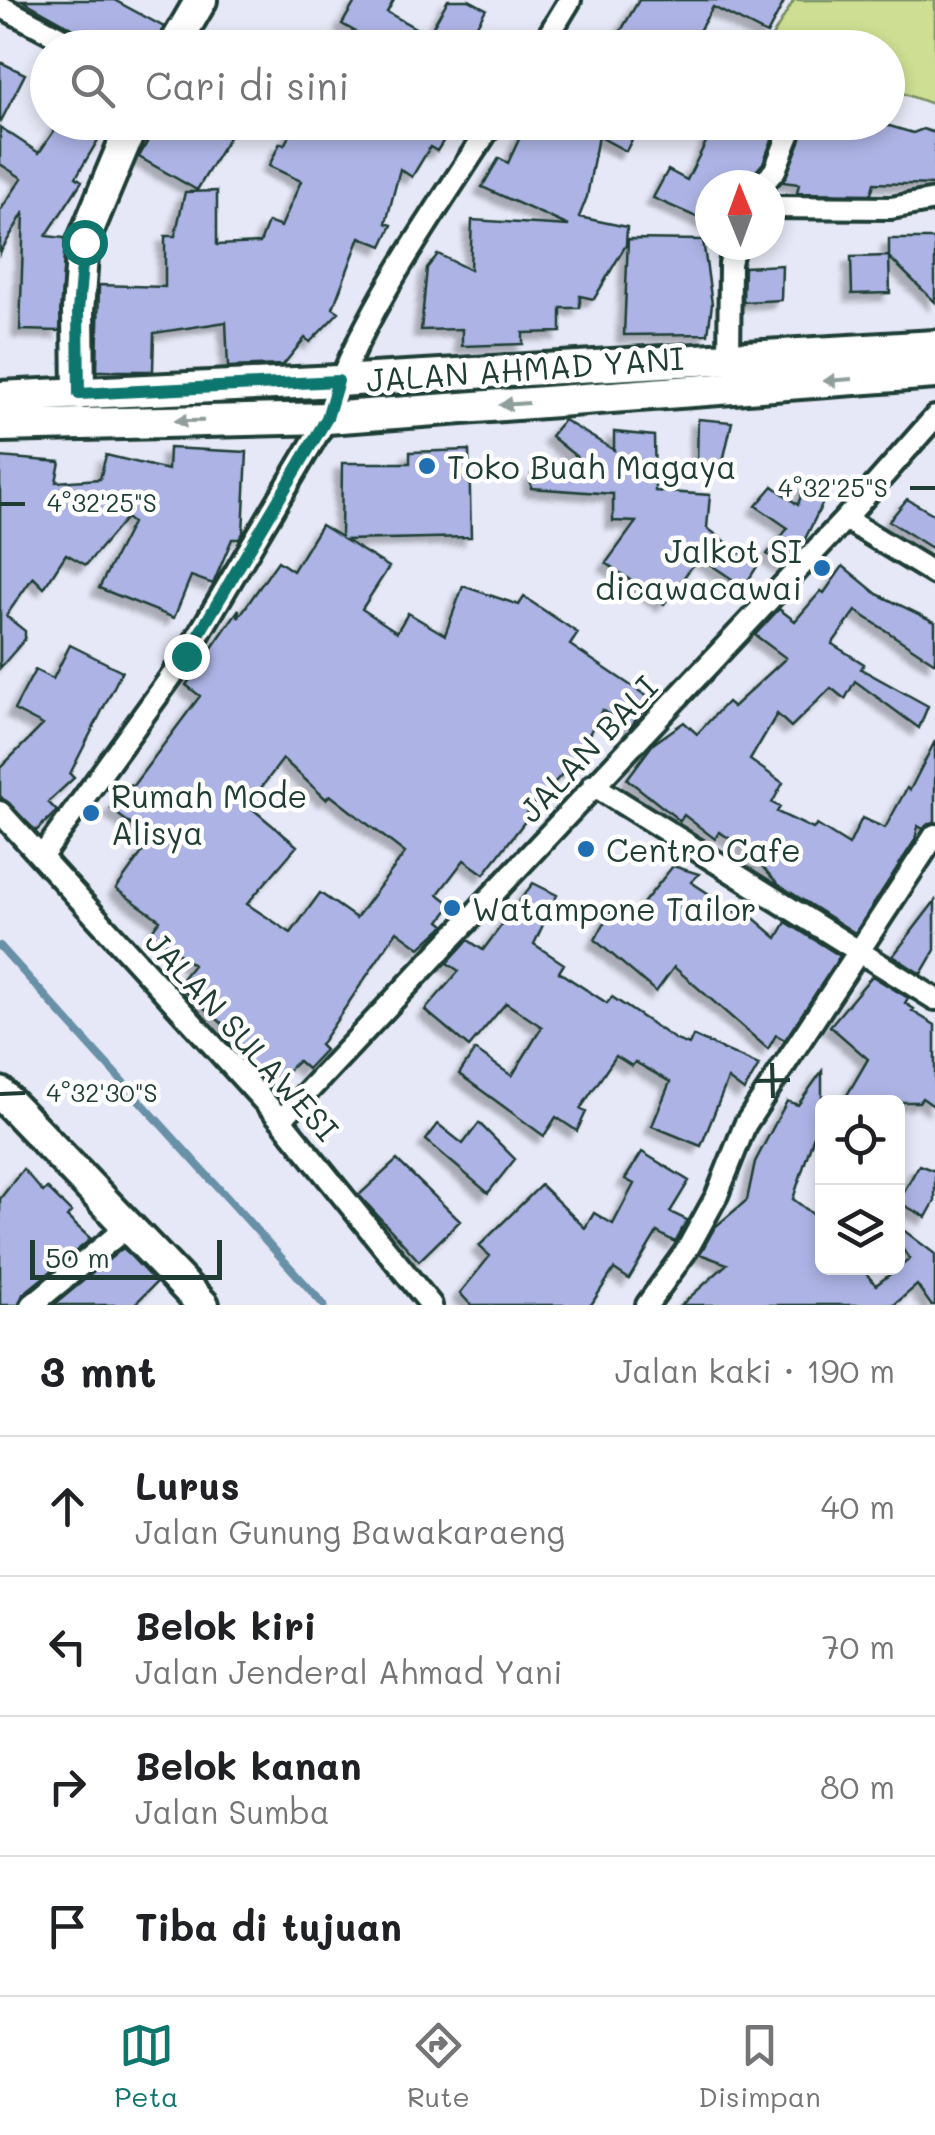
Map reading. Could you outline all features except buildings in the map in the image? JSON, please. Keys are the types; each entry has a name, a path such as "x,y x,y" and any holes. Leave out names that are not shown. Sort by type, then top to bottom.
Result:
{"main road":[{"path":"184,30 201,0"},
{"path":"79,394 78,311 84,242 126,140"},
{"path":"0,397 935,346"},
{"name":"JALAN AHMAD YANI","path":"0,426 327,418 935,373"},
{"path":"0,1093 203,1305"}],"street":[{"path":"552,30 570,0"},
{"path":"0,6 46,30"},
{"path":"42,856 151,710 186,656 327,418 338,381 404,262 482,140"},
{"path":"775,170 787,140"},
{"path":"785,207 890,208 935,200"},
{"path":"729,358 731,260"},
{"name":"JALAN BALI","path":"281,1120 845,519 935,416"},
{"path":"845,519 935,574"},
{"path":"594,785 935,999"},
{"name":"JALAN SULAWESI","path":"0,812 281,1120 432,1305"},
{"path":"647,1305 688,1248 717,1195 745,1125 935,835"},
{"path":"32,1305 128,1227"}],"green space":[{"path":"794,0 935,0 935,105 905,94 905,30 776,30"}],"waterway":[{"path":"0,946 324,1305"}],"place":[{"name":"Toko Buah Magaya","path":"427,466"},
{"name":"Jalkot SI dicawacawai","path":"822,568"},
{"name":"Rumah Mode Alisya","path":"91,813"},
{"name":"Centro Cafe","path":"586,849"},
{"name":"Watampone Tailor","path":"452,908"}],"route":[{"path":"84,242 78,311 79,394 338,381 327,418 186,656"}]}
